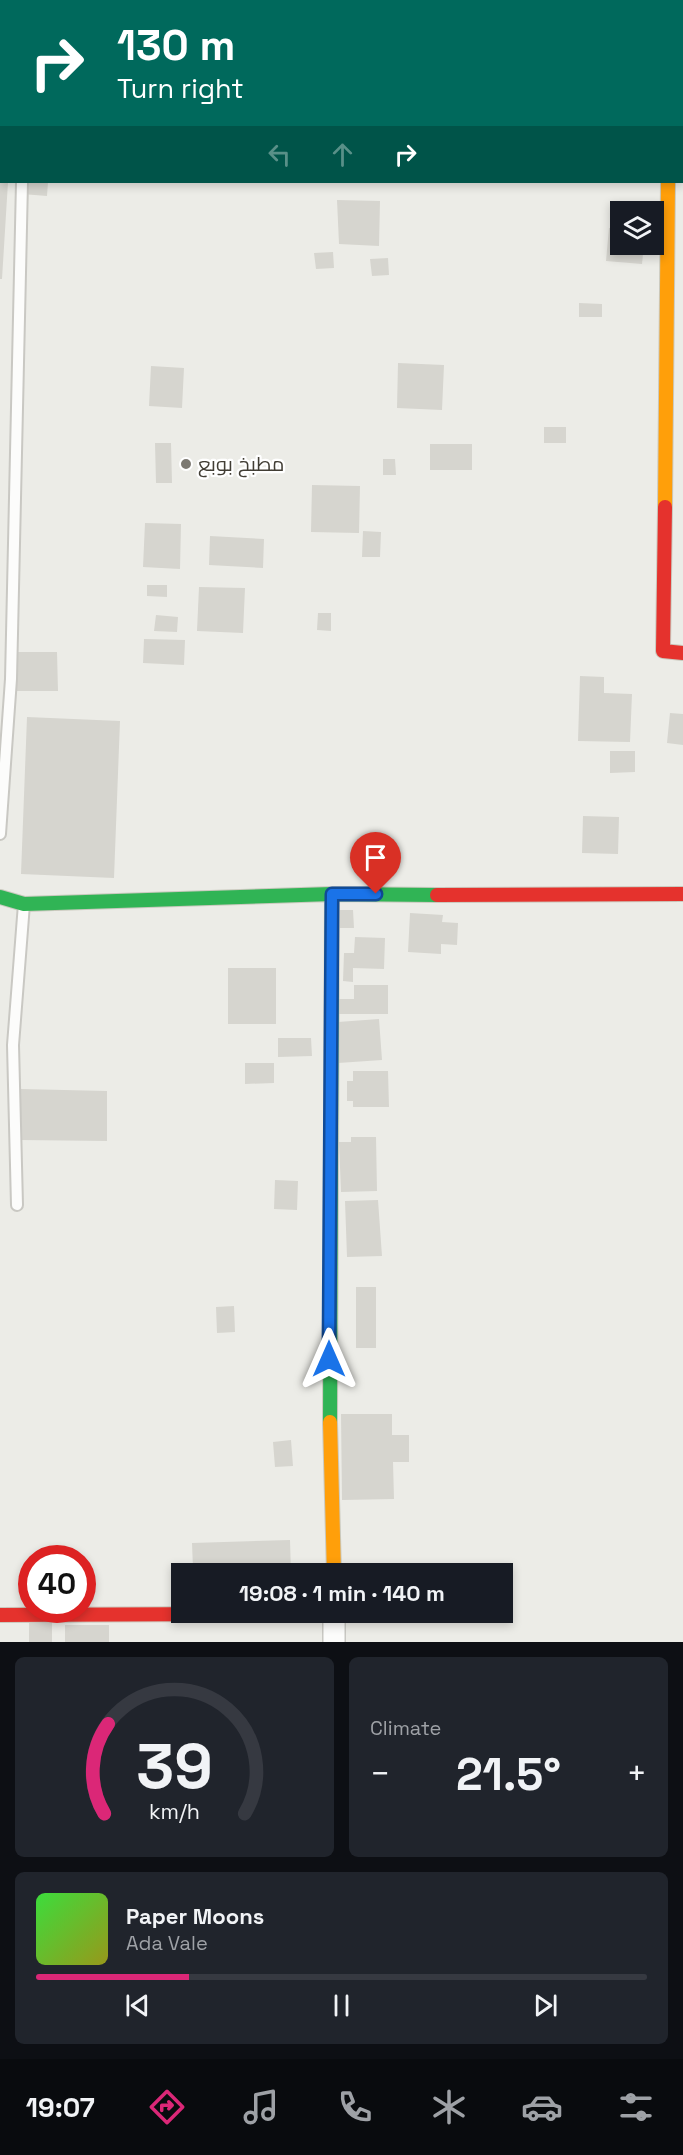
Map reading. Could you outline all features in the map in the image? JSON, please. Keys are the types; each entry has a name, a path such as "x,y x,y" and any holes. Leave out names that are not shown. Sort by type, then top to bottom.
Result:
{"street":[{"path":"668,183 663,651 683,653"},
{"path":"332,894 329,1359 334,1563"},
{"path":"0,897 24,904 332,894 554,896 683,894"},
{"path":"0,1615 171,1614"},
{"path":"334,1623 334,1642"}],"lane":[{"path":"0,834 11,679 22,183"},
{"path":"17,1205 13,1045 24,904"}],"building":[{"path":"0,183 8,183 2,279 0,279"},
{"path":"23,183 48,183 47,196 22,194"},
{"path":"337,200 380,201 379,246 339,244"},
{"path":"609,228 610,255 643,255 642,264 606,261"},
{"path":"333,252 334,268 316,269 314,253"},
{"path":"388,258 389,275 372,276 370,259"},
{"path":"579,303 602,304 602,317 579,317"},
{"path":"398,363 444,365 442,410 397,408"},
{"path":"151,366 184,368 182,408 149,406"},
{"path":"544,427 566,427 566,443 544,443"},
{"path":"155,443 171,443 172,483 156,483"},
{"path":"430,444 472,444 472,470 430,470"},
{"path":"383,459 395,459 396,475 383,475"},
{"path":"312,485 360,486 359,533 311,532"},
{"path":"145,523 181,524 180,569 143,567"},
{"path":"363,531 381,532 380,557 362,557"},
{"path":"210,536 264,539 263,568 209,565"},
{"path":"147,585 167,585 167,597 147,596"},
{"path":"199,587 245,588 243,633 197,631"},
{"path":"318,613 331,613 331,631 317,630"},
{"path":"156,615 178,617 177,632 154,631"},
{"path":"144,639 185,640 184,665 143,663"},
{"path":"14,652 57,652 58,691 15,691"},
{"path":"580,676 604,677 604,693 632,694 630,742 578,741"},
{"path":"670,713 683,714 683,745 667,743"},
{"path":"27,717 120,721 114,878 21,874"},
{"path":"610,751 635,751 635,772 610,773"},
{"path":"583,816 619,817 618,854 582,853"},
{"path":"336,910 353,910 354,928 337,928"},
{"path":"410,913 443,915 442,922 458,923 457,945 441,944 441,954 408,952"},
{"path":"355,937 385,938 384,969 353,968 353,982 343,981 344,953 354,953"},
{"path":"228,968 276,968 276,1024 228,1024"},
{"path":"354,985 388,985 388,1014 339,1014 339,999 354,999"},
{"path":"379,1019 382,1060 338,1063 338,1022"},
{"path":"278,1038 311,1038 312,1056 278,1057"},
{"path":"245,1063 274,1063 274,1083 245,1084"},
{"path":"353,1071 388,1071 389,1107 353,1107 353,1101 347,1101 347,1081 353,1081"},
{"path":"21,1089 107,1091 107,1141 20,1140"},
{"path":"351,1137 376,1137 377,1191 341,1192 339,1142 351,1142"},
{"path":"275,1180 298,1181 297,1210 274,1209"},
{"path":"378,1200 382,1256 347,1257 345,1201"},
{"path":"356,1287 376,1287 376,1348 356,1348"},
{"path":"234,1306 235,1332 217,1333 216,1307"},
{"path":"341,1414 392,1414 392,1435 409,1435 409,1462 393,1462 394,1499 342,1500"},
{"path":"291,1440 293,1466 275,1467 273,1442"},
{"path":"290,1540 291,1563 193,1563 192,1543"},
{"path":"29,1623 52,1623 52,1642 29,1642"},
{"path":"65,1625 109,1625 109,1642 65,1642"}],"traffic: fast":[{"path":"330,1422 332,894"},
{"path":"0,897 24,904 332,894 437,895"}],"traffic: slow":[{"path":"665,507 668,183"},
{"path":"330,1422 334,1563"}],"traffic: jam":[{"path":"665,507 663,651 683,653"},
{"path":"437,895 683,894"},
{"path":"0,1615 171,1614"}],"place":[{"name":"مطبخ بوبع","path":"186,464"}],"route":[{"path":"329,1359 332,894 376,894"}]}
